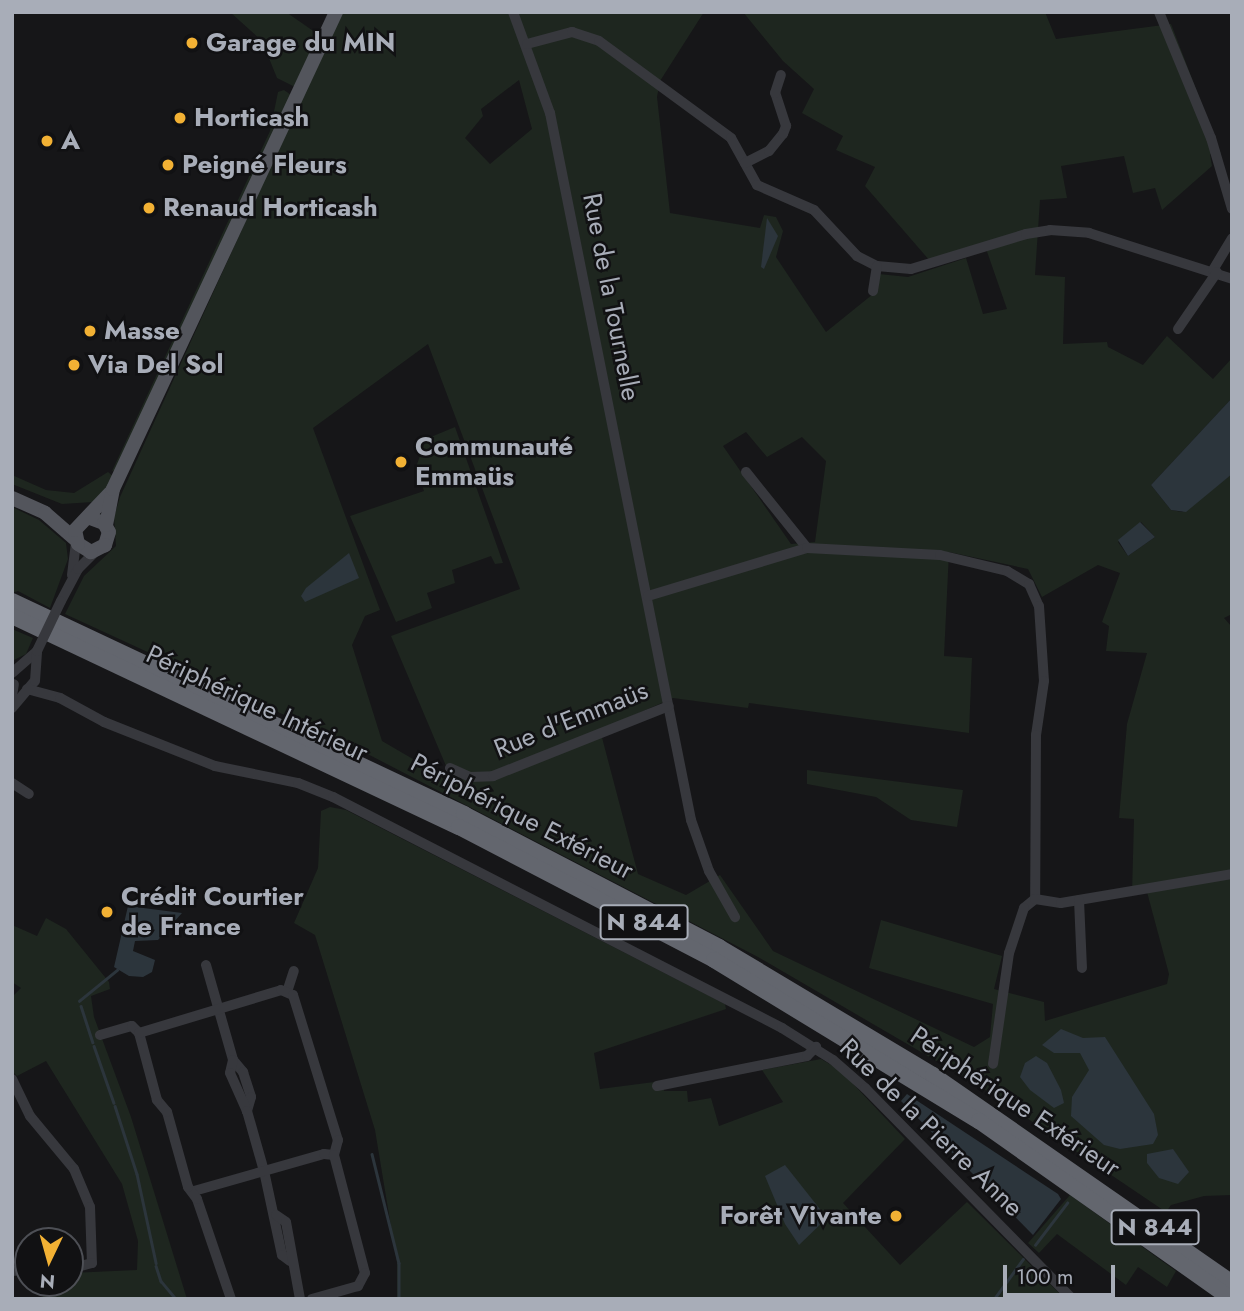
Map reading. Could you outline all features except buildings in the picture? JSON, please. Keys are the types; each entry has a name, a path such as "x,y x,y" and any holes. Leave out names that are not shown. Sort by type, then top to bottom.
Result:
{"highway":[{"name":"Périphérique Extérieur","path":"12,601 464,814 719,947 963,1095 1232,1283"},
{"name":"Périphérique Intérieur","path":"12,616 459,827 714,960 967,1114 1231,1299"}],"main road":[{"path":"45,513 85,550 96,551 108,541 106,526 113,489 336,12"},
{"path":"76,540 86,519 113,489"},
{"path":"12,498 45,513 86,519 106,526"}],"street":[{"name":"Rue de la Tournelle","path":"513,12 527,44 550,113 697,838 735,917"},
{"path":"1159,12 1211,138 1232,209"},
{"path":"527,44 555,34 586,33 732,138 757,185 814,210 857,256 877,266 911,269 1026,233 1051,230 1089,233 1215,271 1232,279"},
{"path":"745,163 769,151 783,134 786,125 775,93 781,75"},
{"path":"1178,330 1232,238"},
{"path":"873,291 877,266"},
{"path":"746,472 807,548"},
{"path":"69,584 76,540"},
{"path":"648,596 807,548 940,555 1007,571 1029,584 1039,606 1044,681 1036,735 1035,899"},
{"path":"12,708 19,679 37,650 69,584 96,551"},
{"name":"Rue de la Pierre Anne","path":"19,679 104,722 215,766 298,783 333,797 625,943 816,1047 865,1088 1072,1299"},
{"name":"Rue de la Pierre Anne","path":"19,679 60,698"},
{"name":"Rue d'Emmaüs","path":"450,768 470,777 493,776 669,706"},
{"path":"12,783 29,794"},
{"path":"1035,899 1052,904 1232,874"},
{"path":"993,1064 1009,953 1024,908 1035,899"},
{"path":"1079,900 1082,968"},
{"path":"206,965 233,1060 243,1072 251,1097 247,1111 276,1214 286,1222 293,1252 290,1261 300,1299"},
{"path":"287,992 294,971"},
{"path":"139,1033 281,990 293,995 338,1140 334,1155 365,1278 358,1286 312,1299"},
{"path":"100,1035 132,1026 139,1033 157,1100 167,1112 188,1187 194,1191 231,1299"},
{"path":"657,1086 807,1056 816,1047"},
{"path":"12,1079 30,1116 74,1169 90,1207 92,1263 84,1265"},
{"path":"194,1191 324,1154 334,1155"}],"shaded area":[{"path":"230,12 286,12 319,35 295,87 277,78 262,41"},
{"path":"341,12 704,12 660,81 657,97 670,213 760,228 764,215 776,217 783,231 776,257 826,332 878,290 879,274 908,277 966,258 983,314 1007,309 984,243 930,261 865,186 875,167 836,150 843,136 802,113 814,89 783,61 743,12 1045,12 1056,39 1171,24 1221,154 1210,154 1212,166 1162,210 1155,188 1133,193 1124,156 1061,166 1067,198 1040,200 1035,275 1065,277 1063,344 1107,342 1108,347 1143,365 1167,336 1213,379 1232,358 1232,398 1151,485 1171,510 1182,512 1232,474 1232,614 1224,618 1232,627 1232,1195 1204,1196 1171,1205 1166,1212 981,1087 758,957 358,749 65,614 84,576 116,546 114,517 120,497","holes":["519,80 532,129 490,164 465,138 483,116 481,109","428,344 520,589 391,636 449,773 437,773 382,741 352,645 365,616 380,610 313,428","746,432 767,457 802,437 826,461 815,542 791,544 723,446","1141,522 1155,537 1128,556 1118,542","949,552 1028,569 1042,597 1098,565 1120,573 1102,622 1109,626 1106,651 1147,653 1127,724 1119,818 1134,819 1132,894 1147,892 1169,974 1167,984 1045,1021 1044,1002 994,989 1002,956 881,920 869,968 993,1004 990,1037 974,1047 773,951 720,875 686,895 638,874 600,730 673,698 748,708 749,703 969,733 972,658 944,656"]},
{"path":"284,90 291,95 117,470 112,471 270,131 278,92"},
{"path":"767,218 778,236 764,269 761,267"},
{"path":"1232,398 1232,474 1186,512 1171,510 1151,485"},
{"path":"455,427 503,563 495,564 491,556 452,570 455,583 427,593 432,608 396,622 350,516 424,491 416,467 426,439"},
{"path":"108,472 114,477 108,491 93,502 62,504 12,484 12,475 46,490 74,493"},
{"path":"12,507 39,520 66,543 68,559 50,608 18,591 12,593"},
{"path":"1140,522 1155,537 1128,556 1118,540"},
{"path":"349,553 359,578 305,602 301,596 306,588"},
{"path":"12,629 33,638 26,654 12,661"},
{"path":"807,770 963,790 957,827 911,820 876,797 807,784"},
{"path":"330,807 346,810 725,1004 726,1009 594,1053 600,1089 662,1081 664,1091 687,1091 688,1102 711,1098 719,1126 783,1102 762,1070 821,1059 840,1070 905,1139 843,1203 900,1265 967,1202 1065,1299 397,1299 397,1263 375,1130 315,935 294,923 318,868 321,811"},
{"path":"128,906 182,913 158,940 135,941 133,951 155,960 152,972 143,977 129,976 114,967"},
{"path":"46,918 66,929 109,982 110,989 91,996 94,1017 131,1117 187,1299 43,1299 84,1297 84,1272 137,1270 138,1241 122,1184 46,1061 17,1076 12,1071 12,997 21,988 12,982 12,925 37,936"},
{"path":"1061,1029 1083,1038 1105,1037 1154,1114 1158,1135 1153,1144 1120,1149 1104,1145 1071,1116 1072,1097 1089,1070 1080,1053 1054,1053 1042,1045"},
{"path":"1036,1056 1047,1063 1061,1090 1064,1103 1054,1108 1030,1090 1020,1077 1025,1063"},
{"path":"907,1094 1058,1194 1061,1199 1033,1235 901,1101"},
{"path":"1173,1149 1189,1172 1178,1184 1159,1178 1147,1163 1147,1154"},
{"path":"785,1165 827,1218 799,1245 785,1224 765,1176"},
{"path":"1070,1195 1176,1271 1167,1287 1138,1267 1126,1285 1057,1234 1039,1253 1028,1243"}],"waterway":[{"path":"79,1001 117,970"},
{"path":"81,1006 93,1042"},
{"path":"94,1046 114,1103"},
{"path":"115,1106 137,1174 156,1263"},
{"path":"372,1154 399,1263 399,1299"},
{"path":"1035,1245 1067,1203"},
{"path":"994,1299 1023,1259"},
{"path":"156,1266 161,1281 176,1299"}],"place":[{"name":"Garage du MIN","path":"192,43"},
{"name":"Horticash","path":"180,118"},
{"name":"A","path":"47,141"},
{"name":"Peigné Fleurs","path":"168,165"},
{"name":"Renaud Horticash","path":"149,208"},
{"name":"Masse","path":"90,331"},
{"name":"Via Del Sol","path":"74,365"},
{"name":"Communauté Emmaüs","path":"401,462"},
{"name":"Crédit Courtier de France","path":"107,912"},
{"name":"Forêt Vivante","path":"896,1216"}]}
